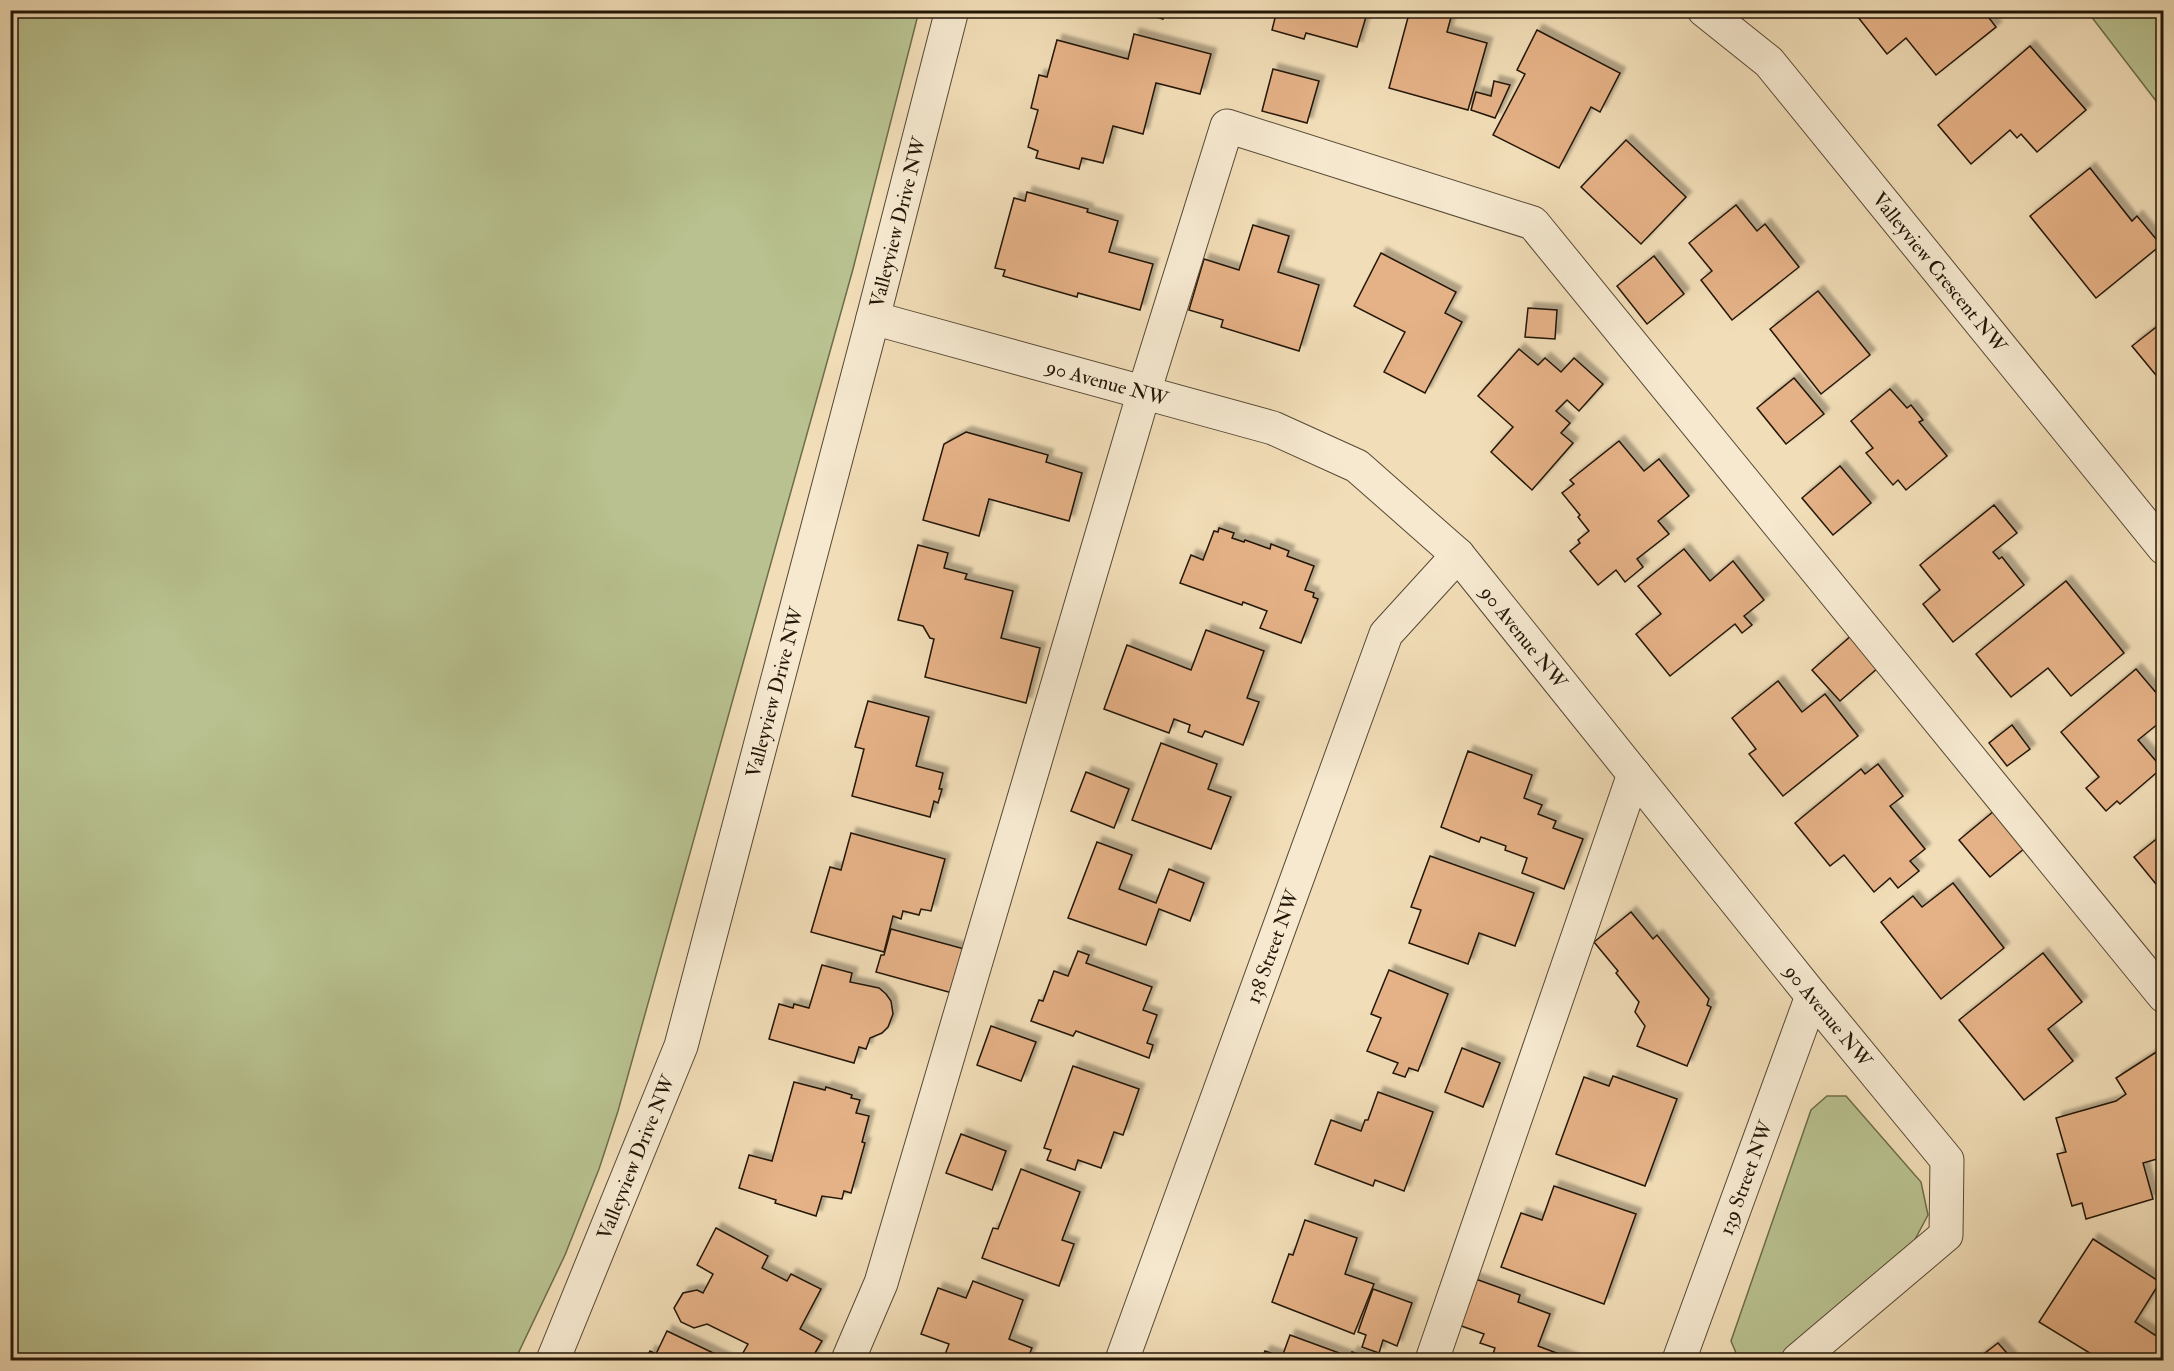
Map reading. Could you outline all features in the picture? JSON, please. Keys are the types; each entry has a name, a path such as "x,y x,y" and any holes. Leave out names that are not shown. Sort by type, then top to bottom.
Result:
{"street":[{"name":"Valleyview Drive NW","path":"553,1360 681,1046 952,10"},
{"name":"Valleyview Crescent NW","path":"1704,10 1769,62 2163,548"},
{"path":"848,1360 881,1283 1144,392 1227,126 1533,223 2163,996"},
{"name":"90 Avenue NW","path":"873,318 1273,428 1357,465 1458,555 1812,996 1947,1160 1946,1235 1798,1360"},
{"name":"138 Street NW","path":"1122,1360 1386,634 1458,555"},
{"path":"1432,1360 1634,774"},
{"name":"139 Street NW","path":"1680,1360 1812,996"}],"green space":[{"path":"10,11 919,11 853,269 618,1111 599,1169 565,1255 515,1360 11,1360"},
{"path":"2087,11 2163,11 2163,110"},
{"path":"1827,1096 1846,1096 1921,1182 1928,1215 1912,1245 1775,1360 1739,1360 1731,1341 1811,1110"}],"building":[{"path":"1132,10 1166,10 1163,19"},
{"path":"1277,10 1368,10 1357,47 1306,33 1304,39 1272,30"},
{"path":"1410,10 1453,10 1447,32 1487,43 1468,110 1389,88"},
{"path":"1856,10 1983,10 1996,27 1936,75 1906,38 1887,54 1854,12"},
{"path":"1537,30 1620,73 1600,112 1591,107 1559,168 1493,135 1525,74 1517,70"},
{"path":"1134,34 1211,54 1200,94 1156,83 1143,134 1113,126 1103,163 1082,158 1079,169 1036,158 1038,151 1028,147 1038,110 1031,108 1039,75 1047,77 1057,40 1128,59"},
{"path":"2030,46 2086,110 2037,152 2021,134 2017,138 2010,130 1971,164 1938,125"},
{"path":"1273,69 1319,81 1307,123 1262,111"},
{"path":"1494,81 1510,85 1495,118 1471,110 1476,92 1491,96"},
{"path":"1626,140 1686,197 1641,244 1581,187"},
{"path":"2090,168 2132,221 2137,216 2161,245 2096,298 2030,216"},
{"path":"1027,192 1088,209 1087,212 1118,221 1109,252 1153,264 1140,310 1078,293 1077,297 1003,276 1005,270 995,268 1014,198 1025,201"},
{"path":"1736,205 1757,231 1765,224 1799,267 1732,320 1701,280 1712,271 1689,243"},
{"path":"1253,225 1289,236 1278,272 1319,285 1299,351 1221,327 1223,320 1189,310 1204,259 1239,270"},
{"path":"1381,253 1456,292 1445,313 1462,322 1425,393 1384,372 1405,332 1354,306"},
{"path":"1654,256 1684,294 1647,324 1617,286"},
{"path":"1818,291 1870,355 1821,394 1770,329"},
{"path":"1528,308 1557,310 1555,339 1525,337"},
{"path":"2164,321 2164,385 2132,346"},
{"path":"1519,349 1538,365 1545,358 1561,372 1574,358 1603,384 1579,411 1567,400 1556,411 1570,423 1561,433 1573,443 1532,490 1491,452 1513,427 1478,396"},
{"path":"1794,378 1824,414 1786,444 1757,408"},
{"path":"1890,389 1907,408 1911,405 1923,420 1919,422 1947,456 1906,490 1898,480 1893,485 1866,453 1873,448 1851,421"},
{"path":"966,432 1048,455 1046,462 1082,473 1069,521 989,499 979,536 923,520 944,444"},
{"path":"1619,441 1644,471 1659,459 1689,496 1658,521 1669,534 1637,559 1643,567 1625,582 1616,570 1598,585 1570,551 1589,531 1578,517 1580,515 1562,493 1574,484 1570,480"},
{"path":"1840,466 1871,503 1833,535 1802,498"},
{"path":"1994,505 2017,533 1993,552 1999,559 2002,557 2024,585 1953,642 1923,604 1940,590 1920,565"},
{"path":"1219,528 1234,533 1232,538 1244,542 1245,540 1270,549 1271,544 1289,551 1287,556 1314,566 1305,590 1314,593 1313,597 1318,599 1301,643 1260,628 1267,611 1243,602 1242,605 1180,583 1191,555 1203,560 1214,531 1218,532"},
{"path":"918,545 948,553 944,568 967,574 965,579 1013,591 1001,638 1040,648 1026,703 925,677 934,639 930,638 923,626 898,620"},
{"path":"1684,549 1710,581 1733,561 1764,600 1744,616 1752,625 1742,633 1735,624 1670,676 1636,634 1661,614 1638,586"},
{"path":"2066,581 2124,653 2071,696 2048,668 2011,697 1976,654"},
{"path":"1206,630 1264,651 1247,698 1259,702 1243,745 1205,731 1202,737 1188,732 1190,725 1174,719 1169,733 1104,709 1127,645 1191,670"},
{"path":"1852,635 1879,667 1840,701 1812,670"},
{"path":"2136,669 2164,702 2164,719 2138,740 2162,768 2120,804 2117,801 2106,811 2086,788 2099,777 2061,732"},
{"path":"1778,681 1802,712 1825,694 1858,736 1783,796 1749,754 1756,749 1732,718"},
{"path":"868,701 929,717 916,766 943,773 938,803 934,801 930,817 852,796 864,749 855,747"},
{"path":"2012,725 2030,749 2007,766 1989,743"},
{"path":"1161,743 1217,764 1208,789 1231,797 1211,849 1132,820"},
{"path":"1468,751 1532,775 1524,798 1542,805 1538,814 1556,821 1553,828 1583,839 1564,889 1522,873 1527,858 1505,850 1506,846 1481,837 1479,842 1441,827"},
{"path":"1878,764 1903,796 1890,806 1925,849 1910,861 1919,871 1898,888 1890,878 1874,892 1844,855 1830,866 1795,823 1861,769 1865,774"},
{"path":"1086,772 1129,789 1114,828 1071,811"},
{"path":"1994,811 2025,848 1990,877 1959,840"},
{"path":"851,833 945,859 931,911 921,909 919,915 903,911 901,919 893,916 884,952 811,932 830,867 841,870"},
{"path":"2164,833 2164,894 2134,857"},
{"path":"1097,842 1132,855 1119,889 1156,903 1169,869 1204,883 1190,921 1159,909 1146,945 1068,918"},
{"path":"1430,856 1534,893 1515,946 1479,933 1468,964 1409,943 1421,910 1411,907"},
{"path":"1953,883 2004,948 1941,999 1881,922 1913,896 1922,907"},
{"path":"1631,912 1653,939 1657,935 1709,999 1707,1005 1711,1007 1687,1066 1637,1046 1645,1026 1635,1012 1639,1002 1616,973 1618,971 1594,942"},
{"path":"891,929 968,950 956,994 876,972 881,955 884,955"},
{"path":"1078,951 1089,955 1086,963 1152,987 1143,1010 1157,1015 1147,1043 1153,1045 1149,1058 1076,1031 1073,1036 1031,1021 1039,1000 1043,1001 1054,971 1068,976"},
{"path":"2043,953 2082,1002 2048,1029 2073,1061 2024,1100 1959,1020"},
{"path":"822,965 852,973 850,982 879,988 891,1001 893,1014 888,1027 882,1033 870,1038 866,1049 859,1047 854,1063 769,1039 779,1004 793,1008 794,1004 809,1008"},
{"path":"1389,970 1448,994 1418,1071 1409,1068 1405,1077 1393,1073 1398,1063 1367,1051 1381,1018 1371,1014"},
{"path":"991,1026 1036,1042 1021,1081 977,1065"},
{"path":"1462,1048 1500,1063 1483,1107 1445,1092"},
{"path":"2161,1049 2164,1053 2164,1109 2162,1110 2164,1157 2143,1163 2153,1199 2086,1219 2082,1203 2072,1206 2057,1154 2066,1152 2056,1118 2116,1101 2126,1094 2116,1078"},
{"path":"1073,1066 1139,1089 1123,1135 1114,1132 1101,1168 1078,1160 1075,1170 1047,1160 1051,1150 1044,1148"},
{"path":"1613,1076 1677,1099 1645,1186 1556,1154 1584,1077 1609,1086"},
{"path":"794,1082 825,1090 826,1087 852,1095 851,1098 860,1100 856,1113 869,1116 862,1142 865,1143 851,1193 844,1191 842,1199 822,1196 816,1216 739,1188 749,1155 772,1161"},
{"path":"1378,1092 1433,1112 1404,1191 1375,1180 1373,1186 1315,1164 1331,1120 1361,1131 1365,1120 1368,1120"},
{"path":"961,1134 1006,1151 992,1190 946,1173"},
{"path":"1021,1169 1080,1192 1062,1240 1074,1244 1059,1286 982,1258 993,1228 998,1229"},
{"path":"1554,1186 1636,1214 1604,1304 1501,1267 1521,1213 1542,1220"},
{"path":"1305,1220 1357,1238 1345,1274 1374,1284 1354,1334 1272,1302 1289,1254 1293,1255"},
{"path":"716,1228 768,1256 762,1268 787,1281 791,1274 821,1289 800,1329 822,1341 811,1360 739,1360 748,1344 707,1324 694,1328 681,1322 674,1308 683,1293 697,1290 703,1293 713,1274 697,1265"},
{"path":"2093,1239 2160,1282 2135,1322 2164,1341 2164,1349 2156,1360 2101,1360 2039,1322"},
{"path":"1470,1277 1520,1295 1518,1302 1550,1314 1538,1346 1575,1360 1491,1360 1495,1348 1480,1343 1484,1334 1453,1323"},
{"path":"973,1281 1023,1300 1009,1339 1032,1348 1027,1360 943,1360 949,1344 921,1334 938,1288 966,1298"},
{"path":"1373,1289 1412,1303 1397,1346 1383,1340 1379,1353 1362,1347 1366,1335 1358,1332"},
{"path":"667,1331 728,1360 646,1360 650,1351 656,1354"},
{"path":"1290,1335 1350,1357 1352,1352 1376,1360 1261,1360 1265,1351 1282,1357"},
{"path":"1998,1343 2013,1360 1976,1360"}]}
